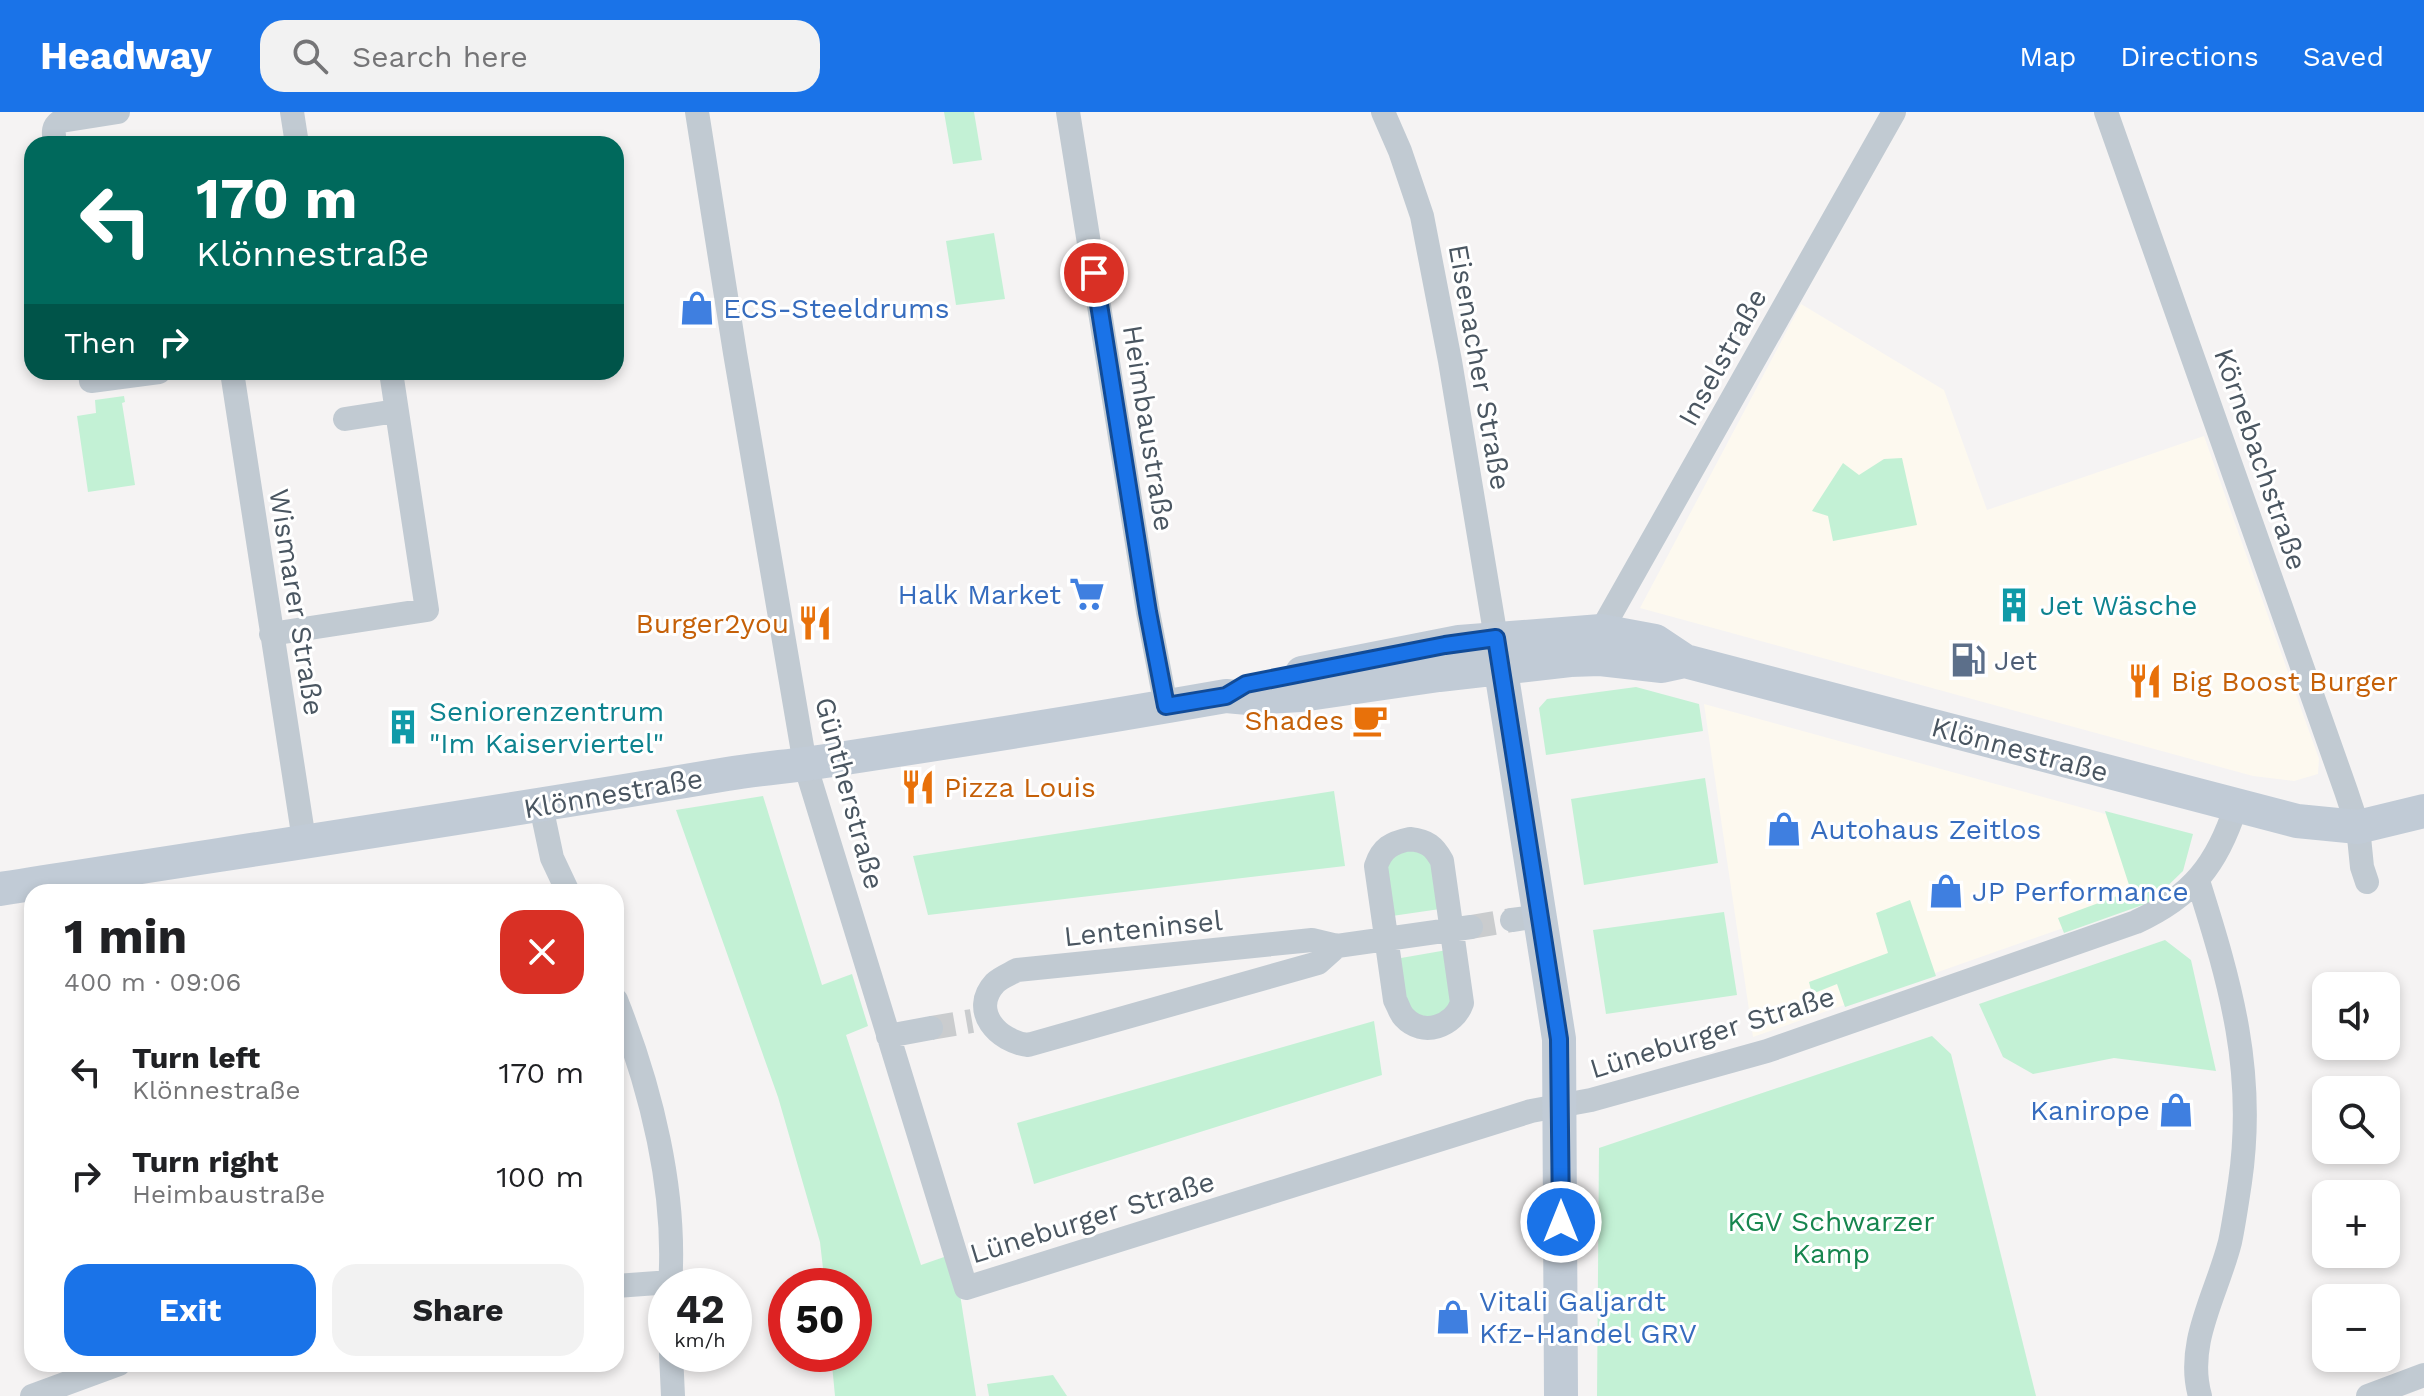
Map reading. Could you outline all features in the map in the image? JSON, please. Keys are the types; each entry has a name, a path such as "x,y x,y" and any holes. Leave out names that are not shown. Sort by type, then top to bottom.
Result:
{"main road":[{"name":"Klönnestraße","path":"1498,653 1601,631 1655,641 1685,661 2297,821 2358,827 2424,811"},
{"name":"Klönnestraße","path":"35,884 1226,696 1246,684 1445,645 1498,653 1662,666 1685,661"},
{"path":"1498,653 1526,918 1559,1039 1561,1396"},
{"name":"Klönnestraße","path":"0,889 24,886"}],"street":[{"path":"54,136 56,124 61,121 118,112"},
{"path":"292,112 296,136"},
{"name":"Güntherstraße","path":"697,112 805,764 966,1288"},
{"name":"Heimbaustraße","path":"1068,112 1148,612 1166,706"},
{"name":"Eisenacher Straße","path":"1383,112 1400,151 1425,229 1498,653"},
{"name":"Inselstraße","path":"1601,631 1894,112"},
{"name":"Körnebachstraße","path":"2106,112 2358,827 2362,867 2367,882"},
{"name":"Wismarer Straße","path":"233,380 304,840"},
{"path":"271,634 427,610 392,380"},
{"path":"345,419 396,411"},
{"path":"541,806 552,858 564,884"},
{"name":"Lüneburger Straße","path":"966,1288 1531,1111 1591,1100 1767,1051 2136,922 2172,903 2198,881 2226,837 2236,806"},
{"path":"1410,839 1424,840 1435,848 1442,861 1461,928 1462,1003 1458,1014 1435,1028 1418,1027 1404,1017 1395,1000 1376,866 1380,853 1392,843 1410,839"},
{"path":"2198,881 2235,1008 2244,1065 2246,1116 2230,1242 2196,1347 2194,1375 2200,1396"},
{"name":"Lenteninsel","path":"1337,946 1318,963 1028,1045 1012,1044 980,1019 995,983 1017,970 1312,940 1337,946 1461,928"},
{"path":"624,1020 644,1084 662,1161 671,1268"},
{"path":"888,1036 931,1028"},
{"path":"624,1286 648,1285"},
{"path":"32,1396 97,1372"},
{"path":"672,1372 673,1396"},
{"path":"2368,1396 2424,1375"}],"shaded area":[{"path":"1801,304 1944,390 1987,510 2204,436 2319,759 2318,774 2294,781 2253,776 1640,608"},
{"path":"1704,704 2182,835 2146,899 1753,1037"}],"green space":[{"path":"944,112 974,112 982,160 953,164"},
{"path":"994,233 1005,299 956,305 946,241"},
{"path":"124,396 125,402 122,403 135,485 88,492 77,416 96,413 95,400"},
{"path":"1902,458 1917,525 1833,541 1828,516 1812,511 1843,463 1859,475 1884,459"},
{"path":"1636,687 1699,704 1703,731 1546,755 1539,708 1547,699"},
{"path":"1705,778 1718,863 1584,885 1571,799"},
{"path":"1334,791 1345,866 928,915 913,856"},
{"path":"763,796 822,985 852,974 868,1026 846,1035 921,1265 947,1256 959,1288 976,1396 835,1396 833,1372 872,1372 872,1268 823,1268 820,1242 778,1097 676,810"},
{"path":"2105,811 2193,834 2183,871 2151,902 2064,933 2058,918 2131,891"},
{"path":"1411,847 1432,857 1440,909 1392,916 1386,861"},
{"path":"1910,900 1936,976 1845,1007 1837,984 1812,994 1809,982 1888,953 1876,913"},
{"path":"1724,912 1737,995 1606,1014 1593,930"},
{"path":"2165,940 2191,960 2216,1071 2114,1058 2033,1074 2003,1057 1979,1004"},
{"path":"1447,950 1453,1004 1436,1019 1408,1012 1396,964 1401,958"},
{"path":"1374,1021 1382,1075 1034,1184 1017,1123"},
{"name":"KGV Schwarzer Kamp","path":"1932,1036 1951,1054 2036,1396 1597,1396 1599,1148"},
{"path":"1053,1375 1067,1396 989,1396 987,1384"}],"tunnel":[{"path":"1471,927 1512,920"},
{"path":"931,1028 972,1021"}],"place":[{"name":"ECS-Steeldrums","path":"697,308"},
{"name":"Halk Market","path":"1087,594"},
{"name":"Jet Wäsche","path":"2014,605"},
{"name":"Burger2you","path":"815,623"},
{"name":"Jet","path":"1968,660"},
{"name":"Big Boost Burger","path":"2145,681"},
{"name":"Shades","path":"1370,720"},
{"name":"Seniorenzentrum \"Im Kaiserviertel\"","path":"403,727"},
{"name":"Pizza Louis","path":"918,787"},
{"name":"Autohaus Zeitlos","path":"1784,829"},
{"name":"JP Performance","path":"1946,891"},
{"name":"Kanirope","path":"2176,1110"},
{"name":"Vitali Galjardt Kfz-Handel GRV","path":"1453,1317"}],"route":[{"path":"1094,273 1166,706 1226,696 1246,684 1459,642 1496,638 1559,1039 1561,1222"}]}
